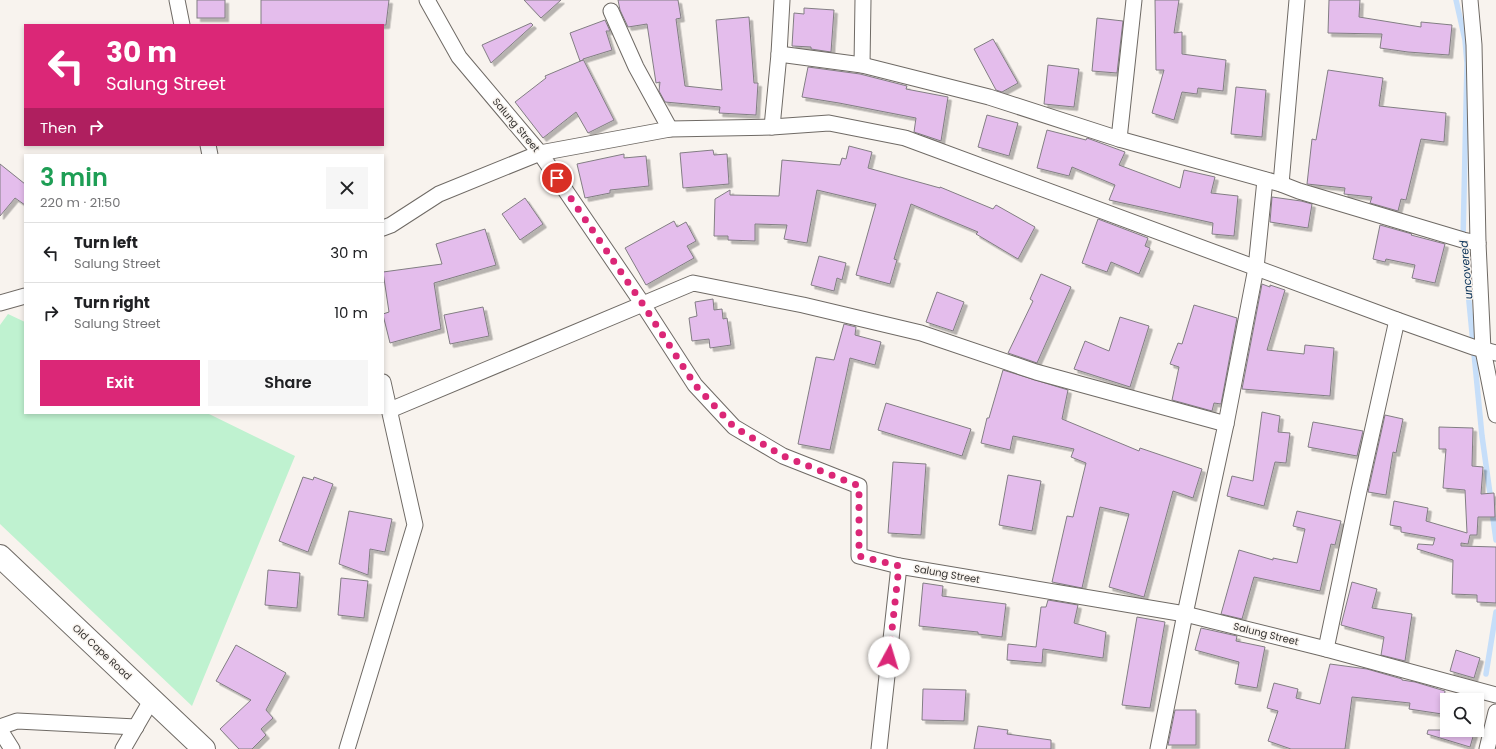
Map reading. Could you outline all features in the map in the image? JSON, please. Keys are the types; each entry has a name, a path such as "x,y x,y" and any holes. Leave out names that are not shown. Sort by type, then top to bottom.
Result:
{"street":[{"path":"177,0 182,24"},
{"name":"Salung Street","path":"427,0 459,57 540,153 642,303 695,385 734,427 783,456 859,486 859,556 899,566 1185,614 1326,649 1496,695"},
{"path":"772,127 779,54 782,0"},
{"path":"862,65 864,0"},
{"path":"1119,139 1134,0"},
{"path":"1281,184 1296,0"},
{"path":"1470,0 1474,45 1478,243 1496,415"},
{"path":"611,11 636,67 670,129"},
{"path":"779,54 862,65 989,97 1119,139 1281,184 1299,191 1455,238 1478,243"},
{"path":"384,228 391,225 439,194 540,153 670,129 772,127 829,123 905,138 1397,320 1489,351"},
{"path":"1158,749 1185,614 1226,424 1256,268 1265,180"},
{"path":"390,410 642,303 693,283 804,305 921,333 1036,372 1226,424"},
{"path":"0,303 24,296"},
{"path":"1326,649 1358,491 1397,320"},
{"path":"347,749 415,525 384,386"},
{"name":"Old Cape Road","path":"0,556 204,749"},
{"path":"879,749 899,566"},
{"path":"123,749 152,699"},
{"path":"1487,749 1496,712"},
{"path":"0,727 17,720 136,727"},
{"path":"0,730 12,749"}],"green space":[{"path":"8,314 24,322 24,414 209,414 295,456 192,706 0,524 0,325"}],"building":[{"path":"197,0 225,0 225,18 197,18"},
{"path":"261,0 389,0 386,25 261,24"},
{"path":"524,0 561,0 541,18"},
{"path":"618,0 678,0 681,18 676,19 685,86 722,90 716,20 749,17 754,83 758,83 756,115 719,113 720,107 665,102 659,91 660,82 656,83 647,24 628,27 620,10"},
{"path":"1155,0 1179,0 1174,33 1182,32 1182,54 1226,60 1223,91 1198,88 1197,94 1182,92 1174,120 1152,113 1164,70 1156,70"},
{"path":"1329,0 1360,0 1359,17 1421,27 1421,22 1452,25 1449,55 1380,48 1382,34 1328,33"},
{"path":"804,8 834,10 831,52 811,49 811,47 792,46 794,13 804,14"},
{"path":"1097,18 1123,21 1117,73 1092,71"},
{"path":"605,20 610,31 606,31 612,50 583,59 614,120 588,133 576,112 543,138 515,102 546,78 545,76 583,60 580,61 570,33"},
{"path":"531,23 533,25 491,63 482,45"},
{"path":"993,39 1018,83 1002,92 996,90 974,49"},
{"path":"1048,65 1079,69 1074,107 1044,104"},
{"path":"808,67 860,74 907,86 906,89 948,97 941,141 914,132 916,118 802,97"},
{"path":"1328,70 1383,78 1379,106 1446,113 1444,142 1421,139 1406,200 1401,199 1398,211 1370,203 1372,197 1344,194 1345,188 1307,184 1312,139 1316,140"},
{"path":"1236,87 1266,90 1262,137 1231,134"},
{"path":"987,115 1018,123 1009,156 978,147"},
{"path":"1047,130 1086,140 1087,138 1125,152 1119,165 1180,188 1184,170 1215,177 1211,193 1238,196 1234,236 1212,234 1213,223 1109,200 1115,185 1072,167 1069,176 1037,168"},
{"path":"849,146 872,152 868,168 940,187 993,209 996,205 1035,227 1018,259 976,234 978,232 911,204 894,259 897,260 890,284 856,275 876,204 817,190 807,243 784,239 787,225 755,224 755,241 728,240 728,236 714,236 715,199 730,190 730,195 779,196 782,160 840,165 842,158 846,159"},
{"path":"713,150 714,155 727,154 729,184 683,188 680,153"},
{"path":"624,154 624,158 646,156 649,186 610,190 610,193 585,198 577,164"},
{"path":"0,164 24,183 24,204 15,198 0,216"},
{"path":"1272,197 1312,204 1308,228 1270,222"},
{"path":"525,198 543,224 520,240 502,214"},
{"path":"1098,219 1148,238 1145,246 1150,248 1139,274 1111,262 1107,272 1082,263"},
{"path":"674,221 677,227 686,222 696,241 687,246 694,258 646,285 625,248"},
{"path":"1380,225 1445,244 1435,283 1412,278 1415,265 1386,259 1385,262 1373,259"},
{"path":"485,229 496,265 434,283 441,329 390,343 384,319 384,314 389,312 384,272 442,264 436,244"},
{"path":"819,256 846,263 842,280 837,278 834,291 811,285"},
{"path":"1041,274 1071,287 1037,363 1008,353 1033,301 1030,299"},
{"path":"1262,284 1285,290 1267,350 1304,354 1305,345 1334,348 1330,396 1242,389"},
{"path":"937,292 964,302 953,331 926,322"},
{"path":"713,299 714,310 722,309 723,319 727,318 731,345 710,348 709,339 692,341 689,318 697,316 695,302"},
{"path":"1194,305 1237,318 1221,404 1214,403 1212,411 1172,400 1179,367 1170,364 1178,343 1182,344"},
{"path":"483,307 489,336 450,344 444,315"},
{"path":"1120,317 1149,326 1130,387 1074,369 1085,341 1109,351"},
{"path":"844,324 856,327 855,335 881,342 875,365 850,358 830,450 798,444 816,357 834,360"},
{"path":"1003,370 1068,390 1062,419 1139,451 1140,448 1202,469 1193,498 1173,491 1144,597 1109,587 1129,514 1100,507 1082,588 1052,582 1067,516 1073,517 1086,463 1071,457 1074,449 1013,436 1010,450 981,443 987,418 989,418"},
{"path":"886,403 971,429 962,456 878,430"},
{"path":"1262,412 1280,416 1278,432 1290,433 1286,463 1275,462 1264,506 1227,496 1232,476 1253,481"},
{"path":"1385,415 1403,419 1396,453 1393,452 1386,495 1368,492"},
{"path":"1313,422 1363,431 1357,456 1308,447"},
{"path":"1439,427 1473,428 1472,466 1483,467 1481,494 1494,493 1495,517 1478,517 1477,535 1470,535 1468,544 1461,543 1461,546 1496,547 1496,603 1477,602 1477,595 1452,594 1453,560 1417,549 1418,544 1433,545 1435,538 1401,532 1401,527 1390,525 1394,501 1428,508 1426,521 1467,533 1465,490 1443,488 1446,449 1439,449"},
{"path":"893,462 926,464 921,535 888,533"},
{"path":"1008,475 1041,481 1032,531 999,525"},
{"path":"303,477 313,480 314,477 333,484 308,552 279,541"},
{"path":"349,511 392,519 385,552 370,549 368,575 339,564"},
{"path":"1297,511 1341,521 1335,545 1331,544 1320,591 1254,577 1242,619 1221,614 1239,550 1273,560 1273,558 1297,563 1305,529 1293,526"},
{"path":"268,570 300,573 297,608 265,605"},
{"path":"341,578 368,581 364,618 338,615"},
{"path":"1352,582 1377,589 1372,608 1412,614 1405,661 1381,655 1384,637 1341,625"},
{"path":"923,583 943,586 942,596 1006,604 1002,637 978,634 978,632 919,626"},
{"path":"1048,600 1078,605 1074,623 1106,632 1103,658 1043,649 1042,663 1007,660 1008,644 1036,647 1041,607 1046,607"},
{"path":"1137,617 1165,622 1150,708 1122,705"},
{"path":"1201,628 1237,636 1236,641 1265,647 1257,688 1235,684 1239,662 1195,650"},
{"path":"236,645 286,673 266,710 273,718 261,729 266,735 252,749 239,749 220,729 251,700 216,681"},
{"path":"1456,650 1480,658 1474,678 1450,671"},
{"path":"1330,664 1367,669 1445,691 1445,693 1440,693 1440,714 1409,709 1410,703 1352,697 1345,749 1291,749 1268,741 1278,711 1267,708 1274,683 1298,689 1296,698 1320,704"},
{"path":"923,689 966,690 964,721 922,720"},
{"path":"1175,710 1196,710 1196,745 1168,745"},
{"path":"978,726 1008,730 1007,734 1051,740 1051,749 974,749"},
{"path":"1428,730 1440,730 1440,737 1473,737 1470,747 1427,734"}],"waterway":[{"name":"uncovered","path":"1456,0 1465,40 1467,63 1463,240 1482,436 1491,501"},
{"name":"uncovered","path":"1492,511 1496,540"},
{"name":"uncovered","path":"1486,674 1496,612"}],"route":[{"path":"557,178 642,303 695,385 734,427 783,456 859,486 859,556 899,566 889,657"}]}
